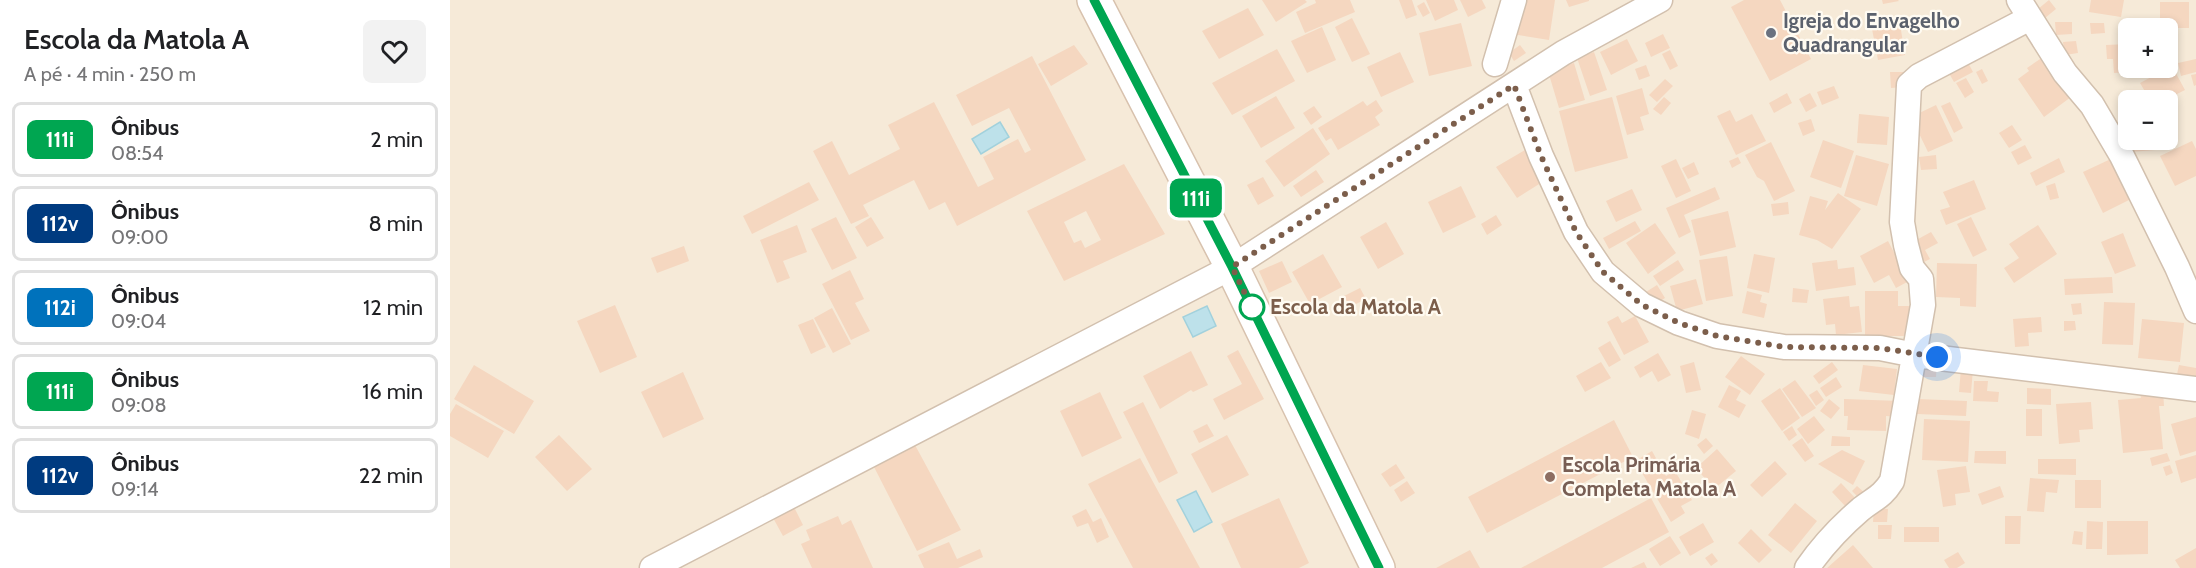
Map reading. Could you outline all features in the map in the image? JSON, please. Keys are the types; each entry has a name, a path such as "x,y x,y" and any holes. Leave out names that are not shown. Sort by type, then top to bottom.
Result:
{"street":[{"path":"1094,0 1232,267 1378,568"},
{"path":"1496,64 1514,0"},
{"path":"652,568 1232,267 1563,53 1660,0"},
{"path":"1807,568 1824,543 1863,508 1884,493 1892,480 1923,305 1921,279 1912,268 1902,222 1910,85 1919,76 2024,9 2065,73 2092,105 2122,156 2177,267 2196,311"},
{"path":"1514,85 1541,156 1576,232 1603,272 1642,305 1679,323 1717,336 1784,347 1880,348 1915,355 2196,389"}],"shaded area":[{"path":"450,0 2196,0 2196,568 450,568"}],"water":[{"path":"1000,122 1009,137 981,154 972,139"},
{"path":"1207,306 1216,326 1193,337 1183,317"},
{"path":"1196,491 1212,522 1194,532 1177,500"}],"building":[{"path":"1262,0 1305,0 1307,2 1276,22"},
{"path":"1315,0 1350,0 1355,12 1305,33 1296,12 1316,3"},
{"path":"1399,0 1412,0 1417,15 1406,19"},
{"path":"1426,0 1454,0 1458,10 1435,21"},
{"path":"1460,0 1482,0 1486,8 1468,17"},
{"path":"1518,0 1555,0 1549,40 1512,34"},
{"path":"1566,0 1589,0 1589,1 1569,7"},
{"name":"Igreja do Envagelho Quadrangular","path":"1744,0 1780,0 1811,59 1770,81 1731,7"},
{"path":"1882,0 1898,0 1899,1 1883,4"},
{"path":"2049,0 2056,9 2045,18 2038,9"},
{"path":"2091,0 2124,0 2121,17 2089,12"},
{"path":"1424,2 1430,13 1423,17 1417,6"},
{"path":"2160,2 2189,2 2189,28 2178,28 2178,18 2160,18"},
{"path":"1248,8 1264,35 1219,59 1202,31"},
{"path":"1352,18 1370,54 1352,62 1335,27"},
{"path":"2055,22 2072,22 2072,34 2056,35"},
{"path":"1461,23 1472,66 1429,76 1419,33"},
{"path":"2090,23 2104,23 2105,33 2091,34"},
{"path":"1900,24 1905,55 1878,60 1872,29"},
{"path":"1322,27 1336,60 1307,73 1291,41"},
{"path":"1663,34 1670,48 1651,57 1645,43"},
{"path":"1627,39 1638,61 1611,75 1600,52"},
{"path":"2076,41 2078,53 2065,55 2063,42"},
{"path":"2118,44 2118,73 2114,73 2113,59 2107,59 2106,45"},
{"path":"1074,45 1088,64 1051,86 1038,64"},
{"path":"1520,45 1526,53 1514,61 1509,53"},
{"path":"1277,49 1295,81 1232,115 1212,83"},
{"path":"1670,50 1678,66 1670,70 1662,54"},
{"path":"1400,52 1414,82 1381,97 1367,67"},
{"path":"1594,52 1607,90 1590,96 1577,58"},
{"path":"1032,56 1086,160 957,226 945,202 929,210 914,180 863,205 869,216 851,224 813,151 832,141 849,175 900,149 888,125 934,102 978,187 994,179 983,157 1018,139 1025,153 1031,150 1009,108 972,126 956,95"},
{"path":"1965,57 1973,72 1954,82 1946,68"},
{"path":"2043,57 2071,97 2044,117 2018,79 2029,71 2027,68"},
{"path":"2196,59 2196,72 2181,76 2178,63"},
{"path":"1574,63 1585,100 1559,108 1548,71"},
{"path":"1646,65 1650,76 1639,80 1635,69"},
{"path":"1982,69 1988,81 1982,84 1976,72"},
{"path":"1890,72 1904,72 1905,87 1891,88"},
{"path":"2196,74 2196,85 2194,86 2191,75"},
{"path":"2178,77 2185,90 2178,94 2178,90 2144,90 2140,83 2149,78"},
{"path":"1966,78 1974,92 1965,98 1956,83"},
{"path":"1665,79 1673,86 1657,102 1649,95"},
{"path":"1834,86 1839,98 1822,105 1817,92"},
{"path":"1642,88 1649,114 1640,117 1644,130 1627,135 1616,96"},
{"path":"1787,93 1792,103 1774,113 1769,103"},
{"path":"1810,93 1817,106 1806,112 1799,99"},
{"path":"1276,96 1295,128 1261,148 1242,116"},
{"path":"1612,97 1628,158 1575,172 1559,111"},
{"path":"1664,97 1671,103 1661,115 1653,109"},
{"path":"1376,100 1383,111 1375,117 1380,125 1338,150 1331,138 1326,141 1318,128 1363,101 1367,106"},
{"path":"1950,102 1963,128 1954,133 1941,106"},
{"path":"1936,105 1953,141 1928,152 1911,117"},
{"path":"1314,106 1322,117 1311,125 1303,113"},
{"path":"1730,110 1736,122 1752,114 1766,141 1736,155 1717,116"},
{"path":"1859,114 1889,117 1887,145 1857,143"},
{"path":"1811,119 1815,131 1803,136 1798,123"},
{"path":"2012,125 2022,140 2009,148 1999,133"},
{"path":"1313,128 1330,154 1284,187 1265,161"},
{"path":"1823,140 1854,151 1841,188 1810,177"},
{"path":"2192,141 2196,149 2196,176 2175,186 2160,156 2178,150 2178,148"},
{"path":"1771,142 1795,191 1774,201 1764,181 1757,177 1745,155"},
{"path":"2025,145 2032,158 2018,165 2011,152"},
{"path":"1525,150 1544,181 1517,198 1496,167"},
{"path":"2129,150 2156,150 2129,152"},
{"path":"1856,155 1889,164 1877,206 1844,196"},
{"path":"1936,155 1937,169 1921,170 1919,157"},
{"path":"1738,157 1741,163 1732,168 1729,161"},
{"path":"2115,157 2131,199 2103,213 2083,172"},
{"path":"2059,158 2065,172 2036,186 2030,173"},
{"path":"1676,159 1691,191 1676,198 1661,166"},
{"path":"1694,162 1699,174 1688,179 1682,168"},
{"path":"1124,164 1165,234 1064,281 1027,211","holes":["1086,211 1101,240 1085,248 1081,240 1074,243 1064,222"]},
{"path":"1316,170 1324,182 1301,197 1293,186"},
{"path":"1263,177 1274,196 1258,205 1247,185"},
{"path":"1974,180 1986,209 1946,225 1940,210 1950,207 1943,192"},
{"path":"809,182 819,200 752,234 743,216"},
{"path":"2055,183 2059,198 2050,200 2046,186"},
{"path":"1461,186 1476,217 1443,233 1428,202"},
{"path":"1715,187 1720,199 1684,215 1691,232 1679,238 1666,208"},
{"path":"1632,189 1642,210 1616,222 1606,201"},
{"path":"1838,193 1861,209 1832,249 1817,240 1799,235 1810,196 1828,201 1825,210"},
{"path":"1788,202 1789,214 1773,216 1771,204"},
{"path":"1728,211 1736,247 1700,256 1691,220"},
{"path":"1496,215 1502,225 1487,235 1481,224"},
{"path":"836,217 857,258 832,270 811,229"},
{"path":"871,217 884,238 867,247 855,227"},
{"path":"1971,217 1987,250 1973,257 1957,224"},
{"path":"1635,221 1641,231 1609,249 1603,238"},
{"path":"1386,222 1404,254 1378,269 1360,237"},
{"path":"1655,223 1676,253 1648,274 1626,243"},
{"path":"797,225 807,252 783,261 790,278 777,283 760,240"},
{"path":"2038,225 2057,254 2014,283 2004,268 2019,258 2009,244"},
{"path":"1931,232 1938,243 1925,250 1930,259 1920,264 1909,244"},
{"path":"2123,233 2136,266 2115,274 2101,242"},
{"path":"1888,241 1909,281 1896,288 1889,275 1874,283 1860,256"},
{"path":"684,246 689,261 657,273 651,258"},
{"path":"1323,254 1342,287 1310,304 1292,272"},
{"path":"1754,254 1775,258 1769,293 1747,288"},
{"path":"1727,256 1733,296 1706,301 1699,260"},
{"path":"1678,260 1684,270 1660,286 1653,276"},
{"path":"1837,260 1838,269 1854,267 1856,285 1816,291 1812,263"},
{"path":"1282,261 1292,282 1269,293 1259,271"},
{"path":"1937,263 1977,264 1976,307 1960,306 1960,298 1936,297"},
{"path":"850,270 864,299 855,303 870,331 851,340 822,284"},
{"path":"2112,277 2113,293 2065,295 2064,279"},
{"path":"1696,279 1703,304 1677,311 1670,286"},
{"path":"1657,285 1665,298 1654,305 1646,292"},
{"path":"1360,288 1366,299 1350,307 1344,296"},
{"path":"1793,288 1809,290 1807,303 1792,302"},
{"path":"1747,291 1762,295 1760,302 1767,304 1764,318 1742,313"},
{"path":"1865,291 1898,291 1898,306 1914,306 1914,336 1865,336"},
{"path":"1849,296 1850,307 1859,306 1862,332 1836,335 1835,324 1826,325 1823,299"},
{"path":"2104,302 2135,303 2133,345 2102,344"},
{"path":"2081,303 2082,314 2073,315 2071,304"},
{"path":"615,305 637,357 600,373 577,321"},
{"path":"832,308 851,344 833,353 814,318"},
{"path":"1618,316 1622,323 1635,316 1649,342 1624,355 1607,322"},
{"path":"2041,317 2042,332 2028,333 2029,346 2015,347 2013,319"},
{"path":"813,319 826,347 811,354 798,325"},
{"path":"2142,319 2184,323 2180,362 2138,358"},
{"path":"2064,321 2075,321 2076,330 2064,331"},
{"path":"1610,341 1621,360 1609,367 1598,348"},
{"path":"1238,350 1264,399 1224,420 1213,399 1242,384 1227,356"},
{"path":"1191,351 1208,385 1193,392 1191,390 1160,409 1143,376"},
{"path":"1658,353 1671,375 1658,382 1652,371 1640,378 1634,367"},
{"path":"1741,356 1765,374 1750,395 1725,377"},
{"path":"1601,362 1611,378 1585,392 1576,376"},
{"path":"1694,362 1701,390 1686,393 1680,366"},
{"path":"1832,362 1838,370 1819,384 1813,376"},
{"path":"1924,362 1937,362 1936,377 1924,377"},
{"path":"474,365 534,401 514,434 454,399"},
{"path":"1863,365 1897,369 1894,395 1859,391"},
{"path":"2179,365 2196,368 2196,382 2176,379"},
{"path":"1961,368 1973,369 1971,393 1959,392"},
{"path":"683,372 704,419 663,438 641,392"},
{"path":"1836,377 1842,387 1826,397 1820,388"},
{"path":"1795,380 1816,408 1802,417 1782,389"},
{"path":"1974,381 1988,381 1987,391 1999,392 1998,402 1973,401"},
{"path":"1729,385 1741,391 1736,400 1746,405 1739,418 1718,407"},
{"path":"1780,388 1800,418 1782,431 1761,401"},
{"path":"2027,388 2051,389 2051,405 2027,404"},
{"path":"1817,390 1824,400 1816,406 1809,395"},
{"path":"2163,391 2164,406 2159,406 2163,449 2123,453 2118,400 2141,398 2140,393"},
{"path":"1100,392 1122,438 1082,457 1060,411"},
{"path":"1829,399 1840,408 1831,419 1820,411"},
{"path":"1844,399 1900,401 1899,417 1886,416 1886,431 1847,430 1848,416 1844,416"},
{"path":"1918,399 1967,401 1966,416 1917,414"},
{"path":"1143,402 1178,473 1159,483 1123,412"},
{"path":"2091,402 2093,429 2079,430 2080,442 2059,444 2056,404"},
{"path":"456,404 504,431 488,458 450,436 450,414"},
{"path":"2026,409 2042,409 2042,436 2026,436"},
{"path":"1692,410 1706,414 1699,439 1685,434"},
{"path":"1814,416 1825,430 1808,444 1797,429"},
{"path":"2196,417 2196,451 2180,456 2171,424"},
{"path":"1924,419 1970,421 1968,462 1922,460"},
{"name":"Escola Primária Completa Matola A","path":"1614,420 1633,457 1487,533 1468,497"},
{"path":"1207,424 1214,436 1199,443 1193,431"},
{"path":"1792,426 1797,435 1789,441 1783,432"},
{"path":"559,435 592,469 567,491 535,457"},
{"path":"1227,435 1249,475 1212,493 1191,454"},
{"path":"1832,436 1850,437 1850,446 1831,446"},
{"path":"1706,438 1713,446 1704,454 1697,445"},
{"path":"1802,438 1814,456 1805,462 1792,445"},
{"path":"915,445 961,530 917,551 873,465"},
{"path":"1717,449 1736,471 1714,489 1696,468"},
{"path":"1842,450 1865,461 1853,485 1818,464"},
{"path":"1652,451 1666,476 1675,471 1692,500 1681,506 1685,513 1671,522 1635,461"},
{"path":"1975,451 2006,451 2006,464 1974,463"},
{"path":"2167,453 2170,461 2152,466 2150,458"},
{"path":"2196,455 2196,478 2181,483 2175,461"},
{"path":"1140,458 1200,568 1133,568 1088,484"},
{"path":"2038,459 2076,459 2076,475 2038,474"},
{"path":"1775,461 1787,474 1762,497 1750,485"},
{"path":"1396,464 1405,478 1390,487 1381,474"},
{"path":"2170,465 2173,473 2166,476 2163,467"},
{"path":"1966,466 1970,492 1955,494 1956,505 1943,507 1937,470"},
{"path":"2030,478 2059,480 2057,493 2046,492 2044,512 2027,511"},
{"path":"2075,480 2101,480 2101,508 2075,508"},
{"path":"1407,481 1415,493 1401,502 1394,490"},
{"path":"1841,483 1857,500 1847,508 1832,492"},
{"path":"1857,486 1867,495 1861,500 1852,491"},
{"path":"2000,486 2004,497 1982,505 1978,494"},
{"path":"1279,498 1309,563 1299,568 1241,568 1221,524"},
{"name":"Escola Primária Completa Matola A","path":"1651,498 1669,532 1602,568 1521,568"},
{"path":"1795,503 1817,521 1791,553 1768,535"},
{"path":"793,505 803,525 783,536 772,516"},
{"path":"1874,508 1888,509 1887,522 1873,522"},
{"path":"1086,509 1093,522 1101,518 1109,537 1097,543 1088,523 1077,527 1072,516"},
{"path":"838,516 842,525 851,520 873,568 812,568 801,544 810,540 806,530"},
{"path":"2005,516 2021,516 2020,544 2005,544"},
{"path":"2087,521 2103,522 2102,549 2086,549"},
{"path":"2107,521 2148,521 2148,554 2107,555"},
{"path":"1703,523 1714,542 1690,556 1679,537"},
{"path":"1878,525 1892,525 1891,539 1878,539"},
{"path":"1904,527 1939,527 1939,542 1904,542"},
{"path":"1751,529 1772,550 1759,563 1738,543"},
{"path":"2074,531 2083,532 2082,545 2072,544"},
{"path":"1670,536 1681,553 1660,566 1649,549"},
{"path":"949,542 957,559 980,549 983,557 958,568 924,568 918,555"},
{"path":"1853,545 1873,568 1827,568"},
{"path":"2196,548 2196,568 2180,568 2175,560"},
{"path":"1470,550 1480,568 1436,568"},
{"path":"1958,552 1965,563 1957,568 1949,568 1944,560"},
{"path":"1712,553 1718,561 1711,566 1705,558"},
{"path":"1644,562 1647,568 1631,568"}],"bus line":[{"name":"111i","path":"1094,0 1232,267 1379,568"}],"place":[{"name":"Igreja do Envagelho Quadrangular","path":"1771,33"},
{"name":"Escola da Matola A","path":"1252,307"},
{"name":"Escola Primária Completa Matola A","path":"1550,477"}],"route":[{"path":"1252,307 1255,314 1232,267 1514,85 1541,156 1576,232 1603,272 1642,305 1679,323 1717,336 1784,347 1880,348 1937,357"}]}
